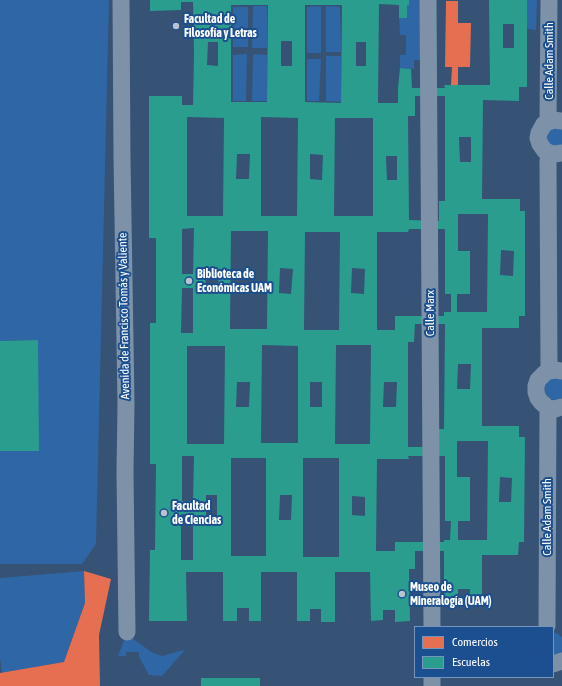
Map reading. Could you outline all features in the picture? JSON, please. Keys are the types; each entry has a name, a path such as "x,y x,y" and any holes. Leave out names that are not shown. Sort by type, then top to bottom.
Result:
{"street":[{"name":"Avenida de Francisco Tomás y Valiente","path":"121,0 127,632"},
{"name":"Calle Marx","path":"428,0 432,626"},
{"name":"Calle Adam Smith","path":"549,0 555,121"},
{"path":"555,121 544,124 538,138 542,148 556,153 548,161 559,370 541,376 536,386 536,392 541,402 555,407"},
{"name":"Calle Adam Smith","path":"552,626 555,407"}],"shaded area":[{"path":"0,0 109,0 96,544 82,564 0,564 0,451 38,451 38,340 0,341"},
{"path":"409,0 421,0 422,60 414,60 414,69 400,68 400,55 406,55 406,35 400,35 399,18 407,5 409,5"},
{"path":"527,0 537,0 536,30 527,29"},
{"path":"253,6 267,6 267,48 252,48"},
{"path":"321,6 321,53 307,53 307,7"},
{"path":"326,6 340,7 341,52 326,52"},
{"path":"233,7 248,7 248,47 233,47"},
{"path":"247,54 246,101 233,101 233,55"},
{"path":"253,54 267,55 267,101 252,101"},
{"path":"326,56 341,56 341,102 326,101"},
{"path":"307,59 321,59 319,101 307,101"},
{"path":"562,127 562,146 549,146 545,132 547,129"},
{"path":"552,378 560,378 562,380 562,398 558,400 548,397 544,390 546,382"},
{"path":"84,571 85,603 64,662 2,673 0,658 0,578"},
{"path":"554,633 557,633 562,637 562,653 554,657"},
{"path":"126,635 153,653 162,656 184,651 162,676 149,675 139,657 139,652 126,652 126,656 118,656"}],"building: Comercios":[{"path":"446,1 458,1 458,23 471,23 470,67 458,67 458,85 451,85 452,67 445,67"},
{"path":"84,571 111,579 99,635 100,686 0,686 0,673 64,662 85,603"}],"building: Escuelas":[{"path":"150,0 409,0 409,5 407,5 407,18 399,18 399,5 379,4 378,103 398,103 400,68 411,69 412,88 445,88 444,85 490,85 489,0 527,0 527,87 519,87 519,101 483,100 482,199 520,199 520,211 525,211 525,316 519,316 519,328 482,328 482,426 519,426 519,437 525,437 524,542 519,542 518,555 482,555 482,602 470,602 470,589 458,589 458,602 444,601 444,551 415,551 415,569 409,569 410,621 395,622 395,610 383,610 383,620 371,621 370,572 335,572 335,622 321,622 321,609 310,609 310,621 297,621 297,572 261,572 261,621 249,621 249,608 237,608 237,621 223,621 223,572 186,572 187,621 149,621 150,550 155,550 156,464 150,464 150,323 156,323 156,238 149,238 149,96 182,96 182,105 193,105 194,54 193,2 181,2 181,10 150,11","holes":["231,5 268,5 267,102 231,102","305,5 342,5 341,103 305,102","503,24 514,24 514,48 503,48","281,41 292,41 292,66 281,66","208,42 218,42 218,66 207,65","356,42 366,42 366,66 356,66","415,96 445,96 445,201 439,201 439,221 409,220 408,116 415,116","187,117 224,118 223,216 187,216","261,117 298,118 297,216 261,216","335,118 373,118 373,216 334,216","459,137 471,137 471,162 460,162","237,154 250,154 249,179 236,179","310,154 323,155 322,180 310,179","386,156 397,156 397,180 387,180","458,214 488,214 487,312 457,312 457,294 470,294 470,251 458,251","194,228 193,274 182,274 182,229","409,229 445,229 445,294 451,294 451,312 444,312 444,316 395,316 395,330 377,330 377,232 408,232","231,231 268,231 267,329 230,329","305,232 340,232 339,330 304,330","501,250 514,251 513,276 500,275","280,268 293,269 291,294 279,293","352,268 365,269 364,294 351,293","206,269 219,269 218,294 205,293","182,288 193,288 193,333 181,333","415,324 445,324 444,429 438,429 438,447 408,447 408,342 414,342","262,345 298,346 298,443 261,443","336,345 371,345 370,444 335,444","187,346 225,346 224,444 187,444","458,364 471,364 470,389 457,389","237,382 250,382 249,407 236,407","310,382 322,382 322,407 310,407","384,382 397,382 396,407 383,407","457,441 488,441 487,540 458,540 458,521 470,521 470,477 457,477","182,456 194,456 193,501 182,501","408,456 445,456 445,521 451,521 450,540 444,540 444,542 395,542 395,551 376,551 377,459 409,459","231,458 266,458 266,556 231,556","303,458 339,458 339,557 303,557","500,477 512,478 511,502 499,502","206,495 217,495 217,519 206,519","280,495 292,495 291,520 279,520","352,496 365,497 365,516 352,515","181,514 193,514 193,560 181,560"]},
{"path":"38,340 39,451 0,451 0,341"},
{"path":"201,678 260,678 260,686 201,686"}],"place":[{"name":"Facultad de Filosofía y Letras","path":"176,26"},
{"name":"Biblioteca de Económicas UAM","path":"189,281"},
{"name":"Facultad de Ciencias","path":"164,513"},
{"name":"Museo de Mineralogía (UAM)","path":"402,594"}]}
